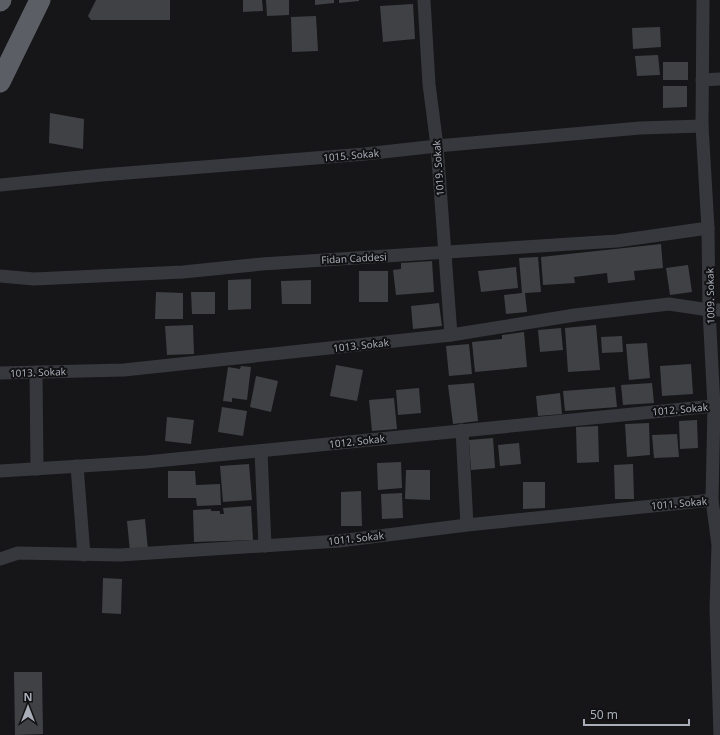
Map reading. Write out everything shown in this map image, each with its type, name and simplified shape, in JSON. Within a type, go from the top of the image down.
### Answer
[{"type":"highway","points":[[0,82],[40,0]]},
{"type":"street","name":"1019. Sokak","points":[[424,0],[429,84],[438,146],[444,253],[451,335]]},
{"type":"street","name":"1009. Sokak","points":[[703,0],[702,126],[708,228],[715,310],[712,500],[719,545],[716,608],[720,735]]},
{"type":"street","points":[[702,80],[720,79]]},
{"type":"street","name":"1015. Sokak","points":[[0,185],[102,175],[365,154],[640,128],[702,126]]},
{"type":"street","name":"Fidan Caddesi","points":[[0,276],[34,279],[175,273],[262,264],[617,241],[708,228]]},
{"type":"street","name":"1013. Sokak","points":[[0,373],[124,370],[451,335],[575,315],[669,304],[715,310]]},
{"type":"street","points":[[36,372],[37,469]]},
{"type":"street","name":"1012. Sokak","points":[[0,471],[261,451],[714,406]]},
{"type":"street","points":[[462,430],[467,525]]},
{"type":"street","points":[[261,451],[265,546]]},
{"type":"street","points":[[77,466],[84,555]]},
{"type":"street","name":"1011. Sokak","points":[[0,559],[18,554],[120,555],[339,541],[467,525],[712,500]]},
{"type":"building","points":[[96,0],[170,0],[170,20],[91,20],[88,16]]},
{"type":"building","points":[[243,0],[262,0],[263,11],[243,12]]},
{"type":"building","points":[[266,0],[289,0],[289,15],[267,16]]},
{"type":"building","points":[[315,0],[334,0],[334,3],[315,5]]},
{"type":"building","points":[[339,0],[359,0],[359,1],[339,3]]},
{"type":"building","points":[[413,4],[415,39],[383,42],[380,6]]},
{"type":"building","points":[[316,16],[318,51],[292,52],[291,17]]},
{"type":"building","points":[[660,27],[661,47],[633,49],[632,28]]},
{"type":"building","points":[[658,55],[660,75],[637,76],[635,56]]},
{"type":"building","points":[[663,62],[688,62],[688,80],[663,80]]},
{"type":"building","points":[[663,86],[687,86],[687,107],[663,108]]},
{"type":"building","points":[[50,113],[84,119],[83,149],[49,143]]},
{"type":"building","points":[[661,244],[663,268],[634,271],[635,280],[608,283],[607,273],[574,277],[575,283],[543,285],[541,257]]},
{"type":"building","points":[[538,257],[541,292],[525,293],[527,312],[506,314],[504,295],[522,293],[519,258]]},
{"type":"building","points":[[432,261],[434,292],[396,295],[393,270],[401,269],[401,263]]},
{"type":"building","points":[[688,265],[692,292],[670,295],[666,268]]},
{"type":"building","points":[[516,267],[518,288],[481,292],[478,271]]},
{"type":"building","points":[[359,271],[388,271],[388,302],[359,302]]},
{"type":"building","points":[[251,279],[251,309],[228,310],[228,280]]},
{"type":"building","points":[[311,280],[311,304],[282,304],[281,281]]},
{"type":"building","points":[[156,292],[183,293],[183,319],[155,319]]},
{"type":"building","points":[[191,292],[215,292],[215,314],[192,314]]},
{"type":"building","points":[[439,303],[442,326],[413,329],[411,306]]},
{"type":"building","points":[[193,325],[194,354],[167,355],[165,326]]},
{"type":"building","points":[[596,325],[600,370],[568,372],[565,328]]},
{"type":"building","points":[[561,328],[563,350],[540,352],[538,330]]},
{"type":"building","points":[[524,332],[527,367],[475,372],[472,342],[502,339],[502,335]]},
{"type":"building","points":[[622,336],[623,352],[602,353],[601,337]]},
{"type":"building","points":[[647,343],[650,378],[629,380],[626,344]]},
{"type":"building","points":[[469,344],[472,374],[449,376],[446,346]]},
{"type":"building","points":[[691,364],[693,394],[662,396],[660,366]]},
{"type":"building","points":[[336,365],[363,370],[357,401],[330,396]]},
{"type":"building","points":[[241,366],[251,367],[247,400],[232,398],[232,402],[223,401],[228,367],[240,369]]},
{"type":"building","points":[[256,376],[278,381],[271,412],[250,407]]},
{"type":"building","points":[[474,383],[478,421],[453,424],[448,385]]},
{"type":"building","points":[[652,383],[654,403],[623,405],[621,385]]},
{"type":"building","points":[[615,387],[617,407],[565,411],[563,391]]},
{"type":"building","points":[[419,388],[421,413],[398,415],[396,390]]},
{"type":"building","points":[[560,393],[562,414],[538,416],[536,396]]},
{"type":"building","points":[[394,398],[397,429],[372,431],[369,400]]},
{"type":"building","points":[[222,407],[247,411],[243,436],[218,432]]},
{"type":"building","points":[[167,417],[194,420],[191,444],[165,441]]},
{"type":"building","points":[[697,420],[698,448],[680,449],[679,421]]},
{"type":"building","points":[[649,423],[650,455],[627,457],[625,424]]},
{"type":"building","points":[[598,426],[599,462],[577,463],[576,427]]},
{"type":"building","points":[[677,434],[679,457],[654,458],[652,435]]},
{"type":"building","points":[[493,438],[495,468],[471,470],[469,440]]},
{"type":"building","points":[[519,443],[521,464],[500,466],[498,445]]},
{"type":"building","points":[[401,462],[402,488],[378,490],[377,463]]},
{"type":"building","points":[[249,464],[252,500],[223,502],[220,466]]},
{"type":"building","points":[[633,464],[634,499],[615,499],[614,465]]},
{"type":"building","points":[[406,470],[430,470],[430,500],[405,499]]},
{"type":"building","points":[[168,471],[195,471],[196,485],[220,484],[221,505],[197,506],[196,498],[168,498]]},
{"type":"building","points":[[523,482],[545,482],[545,508],[523,509]]},
{"type":"building","points":[[361,491],[362,526],[341,526],[341,492]]},
{"type":"building","points":[[402,493],[403,518],[382,519],[381,494]]},
{"type":"building","points":[[251,506],[253,540],[194,542],[193,510],[211,509],[211,511],[220,511],[220,514],[224,514],[223,508]]},
{"type":"building","points":[[145,519],[148,550],[130,552],[127,521]]},
{"type":"building","points":[[103,578],[122,579],[121,614],[102,613]]},
{"type":"building","points":[[14,672],[42,672],[43,734],[15,735]]}]
